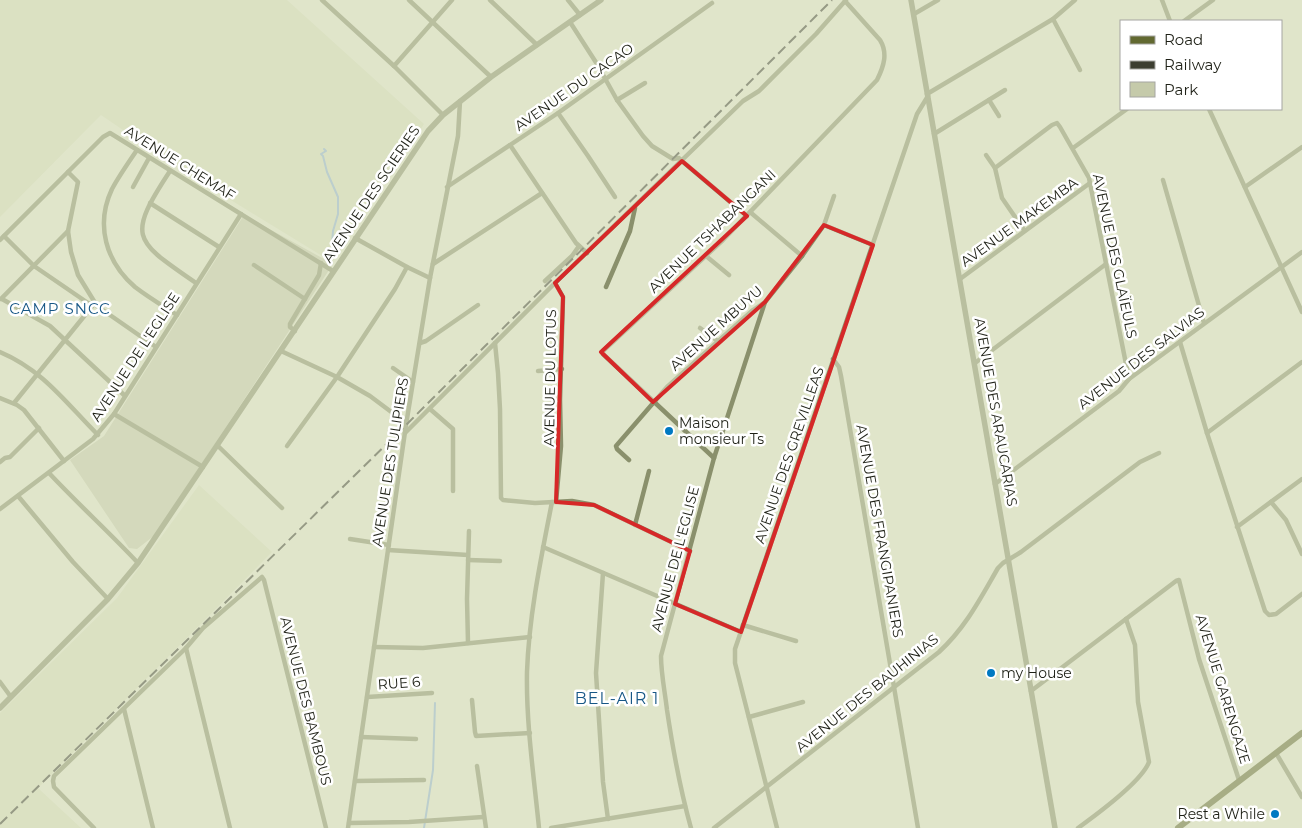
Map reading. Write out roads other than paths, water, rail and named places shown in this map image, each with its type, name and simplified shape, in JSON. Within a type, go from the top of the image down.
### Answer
[{"type":"main road","points":[[1178,828],[1302,733]]},
{"type":"street","points":[[322,0],[394,66],[443,115]]},
{"type":"street","points":[[409,0],[491,77]]},
{"type":"street","points":[[394,66],[452,0]]},
{"type":"street","points":[[490,0],[537,45]]},
{"type":"street","points":[[568,0],[580,15]]},
{"type":"street","name":"AVENUE DES SCIERIES","points":[[0,708],[108,598],[138,563],[218,446],[418,144],[443,115],[460,101],[601,0]]},
{"type":"street","name":"AVENUE DES ARAUCARIAS","points":[[912,0],[1054,828]]},
{"type":"street","points":[[914,14],[938,0]]},
{"type":"street","points":[[1162,0],[1170,20]]},
{"type":"street","points":[[1185,20],[1214,0]]},
{"type":"street","points":[[405,433],[495,342],[743,101],[759,91],[846,1]]},
{"type":"street","name":"AVENUE TSHABANGANI","points":[[714,458],[603,354],[603,351],[749,214],[870,88],[882,69],[884,52],[882,43],[846,1]]},
{"type":"street","points":[[927,95],[1053,19],[1072,1]]},
{"type":"street","name":"AVENUE DU CACAO","points":[[447,187],[558,113],[712,3]]},
{"type":"street","points":[[1053,19],[1080,70]]},
{"type":"street","points":[[570,22],[617,100],[647,141],[673,159],[679,158],[802,256]]},
{"type":"street","points":[[617,100],[645,83]]},
{"type":"street","points":[[934,134],[1005,90]]},
{"type":"street","name":"AVENUE DES GREVILLEAS","points":[[776,828],[734,658],[736,645],[917,114],[927,95]]},
{"type":"street","points":[[989,100],[999,116]]},
{"type":"street","name":"AVENUE DES TULIPIERS","points":[[348,825],[406,423],[430,278],[458,136],[460,101]]},
{"type":"street","points":[[1073,148],[1126,110]]},
{"type":"street","points":[[1209,110],[1302,312]]},
{"type":"street","points":[[558,113],[615,197]]},
{"type":"street","name":"AVENUE DES GLAÏEULS","points":[[995,168],[1054,124],[1059,125],[1087,173],[1090,183],[1129,379]]},
{"type":"street","name":"AVENUE CHEMAF","points":[[2,238],[108,134],[112,134],[333,271]]},
{"type":"street","points":[[510,145],[579,246],[587,253]]},
{"type":"street","points":[[1245,187],[1302,146]]},
{"type":"street","points":[[137,150],[112,188],[104,221],[105,241],[113,261],[129,281],[177,315]]},
{"type":"street","points":[[986,155],[995,168],[1002,198],[1024,230]]},
{"type":"street","points":[[134,187],[149,158]]},
{"type":"street","points":[[170,171],[150,203],[141,225],[142,235],[146,245],[196,283]]},
{"type":"street","points":[[68,172],[76,178],[78,184],[68,231],[71,252],[78,276],[94,304]]},
{"type":"street","points":[[1163,180],[1204,323]]},
{"type":"street","name":"AVENUE MAKEMBA","points":[[960,278],[1090,183]]},
{"type":"street","points":[[433,264],[542,193]]},
{"type":"street","name":"AVENUE MBUYU","points":[[629,460],[616,446],[667,387],[753,310],[765,302],[824,225],[834,196]]},
{"type":"street","points":[[150,203],[219,247]]},
{"type":"street","points":[[606,287],[630,231],[635,206]]},
{"type":"street","name":"AVENUE DE L'EGLISE","points":[[0,509],[98,435],[114,414],[124,395],[241,214]]},
{"type":"street","points":[[824,225],[872,244]]},
{"type":"street","points":[[68,231],[1,300],[50,326],[124,395]]},
{"type":"street","points":[[2,238],[34,266],[88,303],[94,304],[156,347]]},
{"type":"street","points":[[355,238],[430,278]]},
{"type":"street","points":[[545,281],[572,256],[579,246]]},
{"type":"street","name":"AVENUE DES SALVIAS","points":[[995,484],[1119,391],[1129,379],[1302,252]]},
{"type":"street","points":[[706,256],[729,275]]},
{"type":"street","points":[[295,330],[290,327],[290,324],[319,275],[321,263]]},
{"type":"street","points":[[975,363],[1106,264]]},
{"type":"street","points":[[254,265],[304,299]]},
{"type":"street","points":[[287,446],[337,376],[395,289],[407,267]]},
{"type":"street","name":"AVENUE DU LOTUS","points":[[539,828],[527,682],[535,597],[554,502],[561,446],[560,400],[563,297],[555,284]]},
{"type":"street","name":"AVENUE DE L'EGLISE","points":[[691,828],[672,740],[661,661],[662,650],[714,458],[765,302]]},
{"type":"street","points":[[14,403],[94,304]]},
{"type":"street","points":[[420,343],[426,341],[478,305]]},
{"type":"street","points":[[700,328],[719,342]]},
{"type":"street","points":[[495,342],[500,409],[501,498],[503,500],[536,503],[583,502],[594,505],[690,552]]},
{"type":"street","points":[[1180,342],[1207,433],[1265,611],[1269,615],[1276,614],[1302,594]]},
{"type":"street","points":[[281,351],[337,376],[370,396],[406,423]]},
{"type":"street","points":[[0,352],[37,373],[59,393],[98,435]]},
{"type":"street","name":"AVENUE DES FRANGIPANIERS","points":[[834,359],[842,376],[918,828]]},
{"type":"street","points":[[1207,433],[1302,362]]},
{"type":"street","points":[[393,368],[413,382]]},
{"type":"street","points":[[538,371],[562,369]]},
{"type":"street","points":[[0,398],[14,403],[24,410],[64,461]]},
{"type":"street","points":[[430,409],[453,429],[453,491]]},
{"type":"street","points":[[114,414],[203,467]]},
{"type":"street","points":[[0,462],[10,457],[39,428]]},
{"type":"street","points":[[218,446],[282,508]]},
{"type":"street","name":"AVENUE DES BAUHINIAS","points":[[714,828],[929,660],[955,636],[967,621],[998,568],[1140,462],[1159,453]]},
{"type":"street","points":[[635,525],[649,471]]},
{"type":"street","points":[[49,473],[138,563]]},
{"type":"street","points":[[1237,527],[1302,479]]},
{"type":"street","points":[[18,496],[72,562],[108,598]]},
{"type":"street","points":[[1271,502],[1286,520],[1302,554]]},
{"type":"street","points":[[468,643],[469,531]]},
{"type":"street","points":[[350,539],[388,547],[500,561]]},
{"type":"street","points":[[544,548],[741,632]]},
{"type":"street","points":[[603,573],[596,673],[603,782],[608,819]]},
{"type":"street","name":"AVENUE DES BAMBOUS","points":[[186,648],[203,628],[262,577],[326,828]]},
{"type":"street","name":"AVENUE GARENGAZE","points":[[1031,691],[1176,581],[1180,581],[1199,659],[1239,780]]},
{"type":"street","points":[[1078,828],[1136,780],[1147,768],[1149,762],[1138,702],[1136,645],[1126,620]]},
{"type":"street","points":[[743,625],[796,641]]},
{"type":"street","points":[[374,647],[423,648],[530,637]]},
{"type":"street","points":[[94,828],[54,787],[54,776],[186,648]]},
{"type":"street","points":[[186,648],[230,828]]},
{"type":"street","points":[[0,682],[11,697]]},
{"type":"street","name":"RUE 6","points":[[367,697],[432,693]]},
{"type":"street","points":[[472,700],[476,736],[530,733]]},
{"type":"street","points":[[748,717],[804,702]]},
{"type":"street","points":[[124,709],[153,828]]},
{"type":"street","points":[[361,737],[416,738]]},
{"type":"street","points":[[1276,753],[1302,797]]},
{"type":"street","points":[[477,766],[486,828]]},
{"type":"street","points":[[355,782],[424,780]]},
{"type":"street","points":[[551,828],[685,806]]},
{"type":"street","points":[[348,825],[484,816]]},
{"type":"street","points":[[591,822],[592,828]]},
{"type":"waterway","points":[[324,149],[326,151],[321,154],[338,197],[338,214],[333,231],[332,244]]},
{"type":"waterway","points":[[424,828],[433,770],[435,703]]},
{"type":"railway","points":[[0,824],[406,425],[832,0]]},
{"type":"place","name":"Maison monsieur Ts","points":[[669,431]]},
{"type":"place","name":"my House","points":[[991,673]]},
{"type":"place","name":"Rest a While","points":[[1275,814]]},
{"type":"district","name":"CAMP SNCC","points":[[60,309]]},
{"type":"district","name":"BEL-AIR 1","points":[[617,698]]}]
